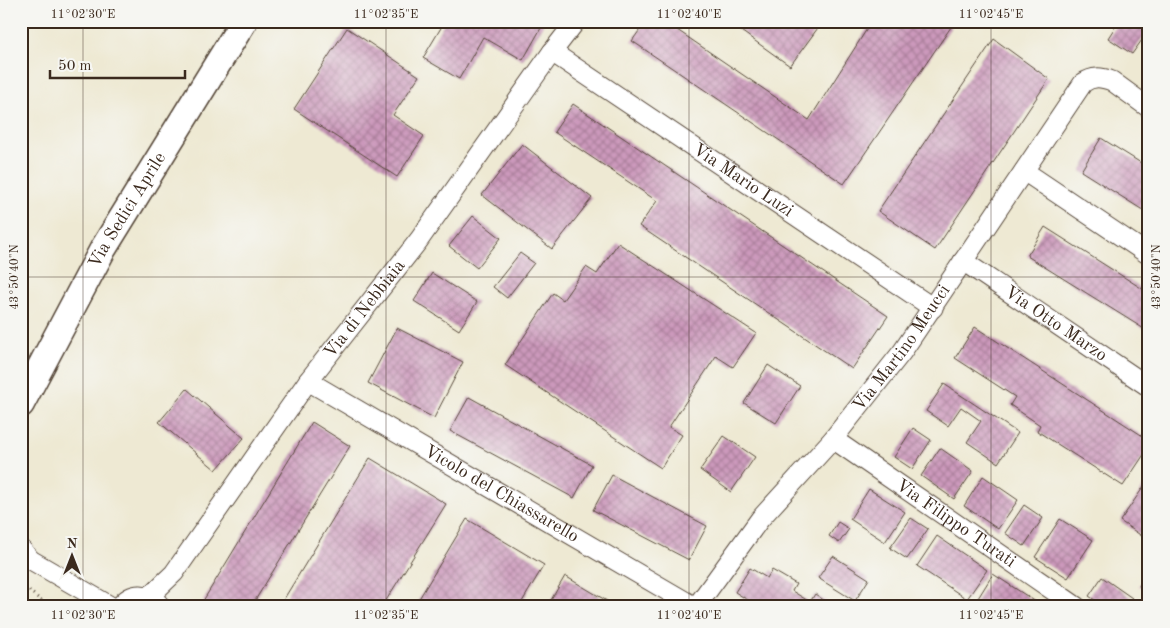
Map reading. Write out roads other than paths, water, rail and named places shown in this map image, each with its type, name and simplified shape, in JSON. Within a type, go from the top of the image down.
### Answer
[{"type":"main road","name":"Via Sedici Aprile","points":[[21,404],[103,249],[244,21]]},
{"type":"street","name":"Via di Nebbiaia","points":[[120,607],[127,598],[134,595],[156,601],[308,381],[418,240],[576,21]]},
{"type":"street","name":"Via Mario Luzi","points":[[552,52],[933,308]]},
{"type":"street","name":"Via Martino Meucci","points":[[695,607],[760,519],[833,439],[902,352],[1083,83],[1091,78],[1100,77],[1112,82],[1149,108]]},
{"type":"street","points":[[1024,172],[1149,255]]},
{"type":"street","name":"Via Otto Marzo","points":[[963,261],[1149,387]]},
{"type":"street","name":"Vicolo del Chiassarello","points":[[308,381],[695,607]]},
{"type":"street","name":"Via Filippo Turati","points":[[833,439],[1077,607]]},
{"type":"street","points":[[24,556],[112,607]]}]
